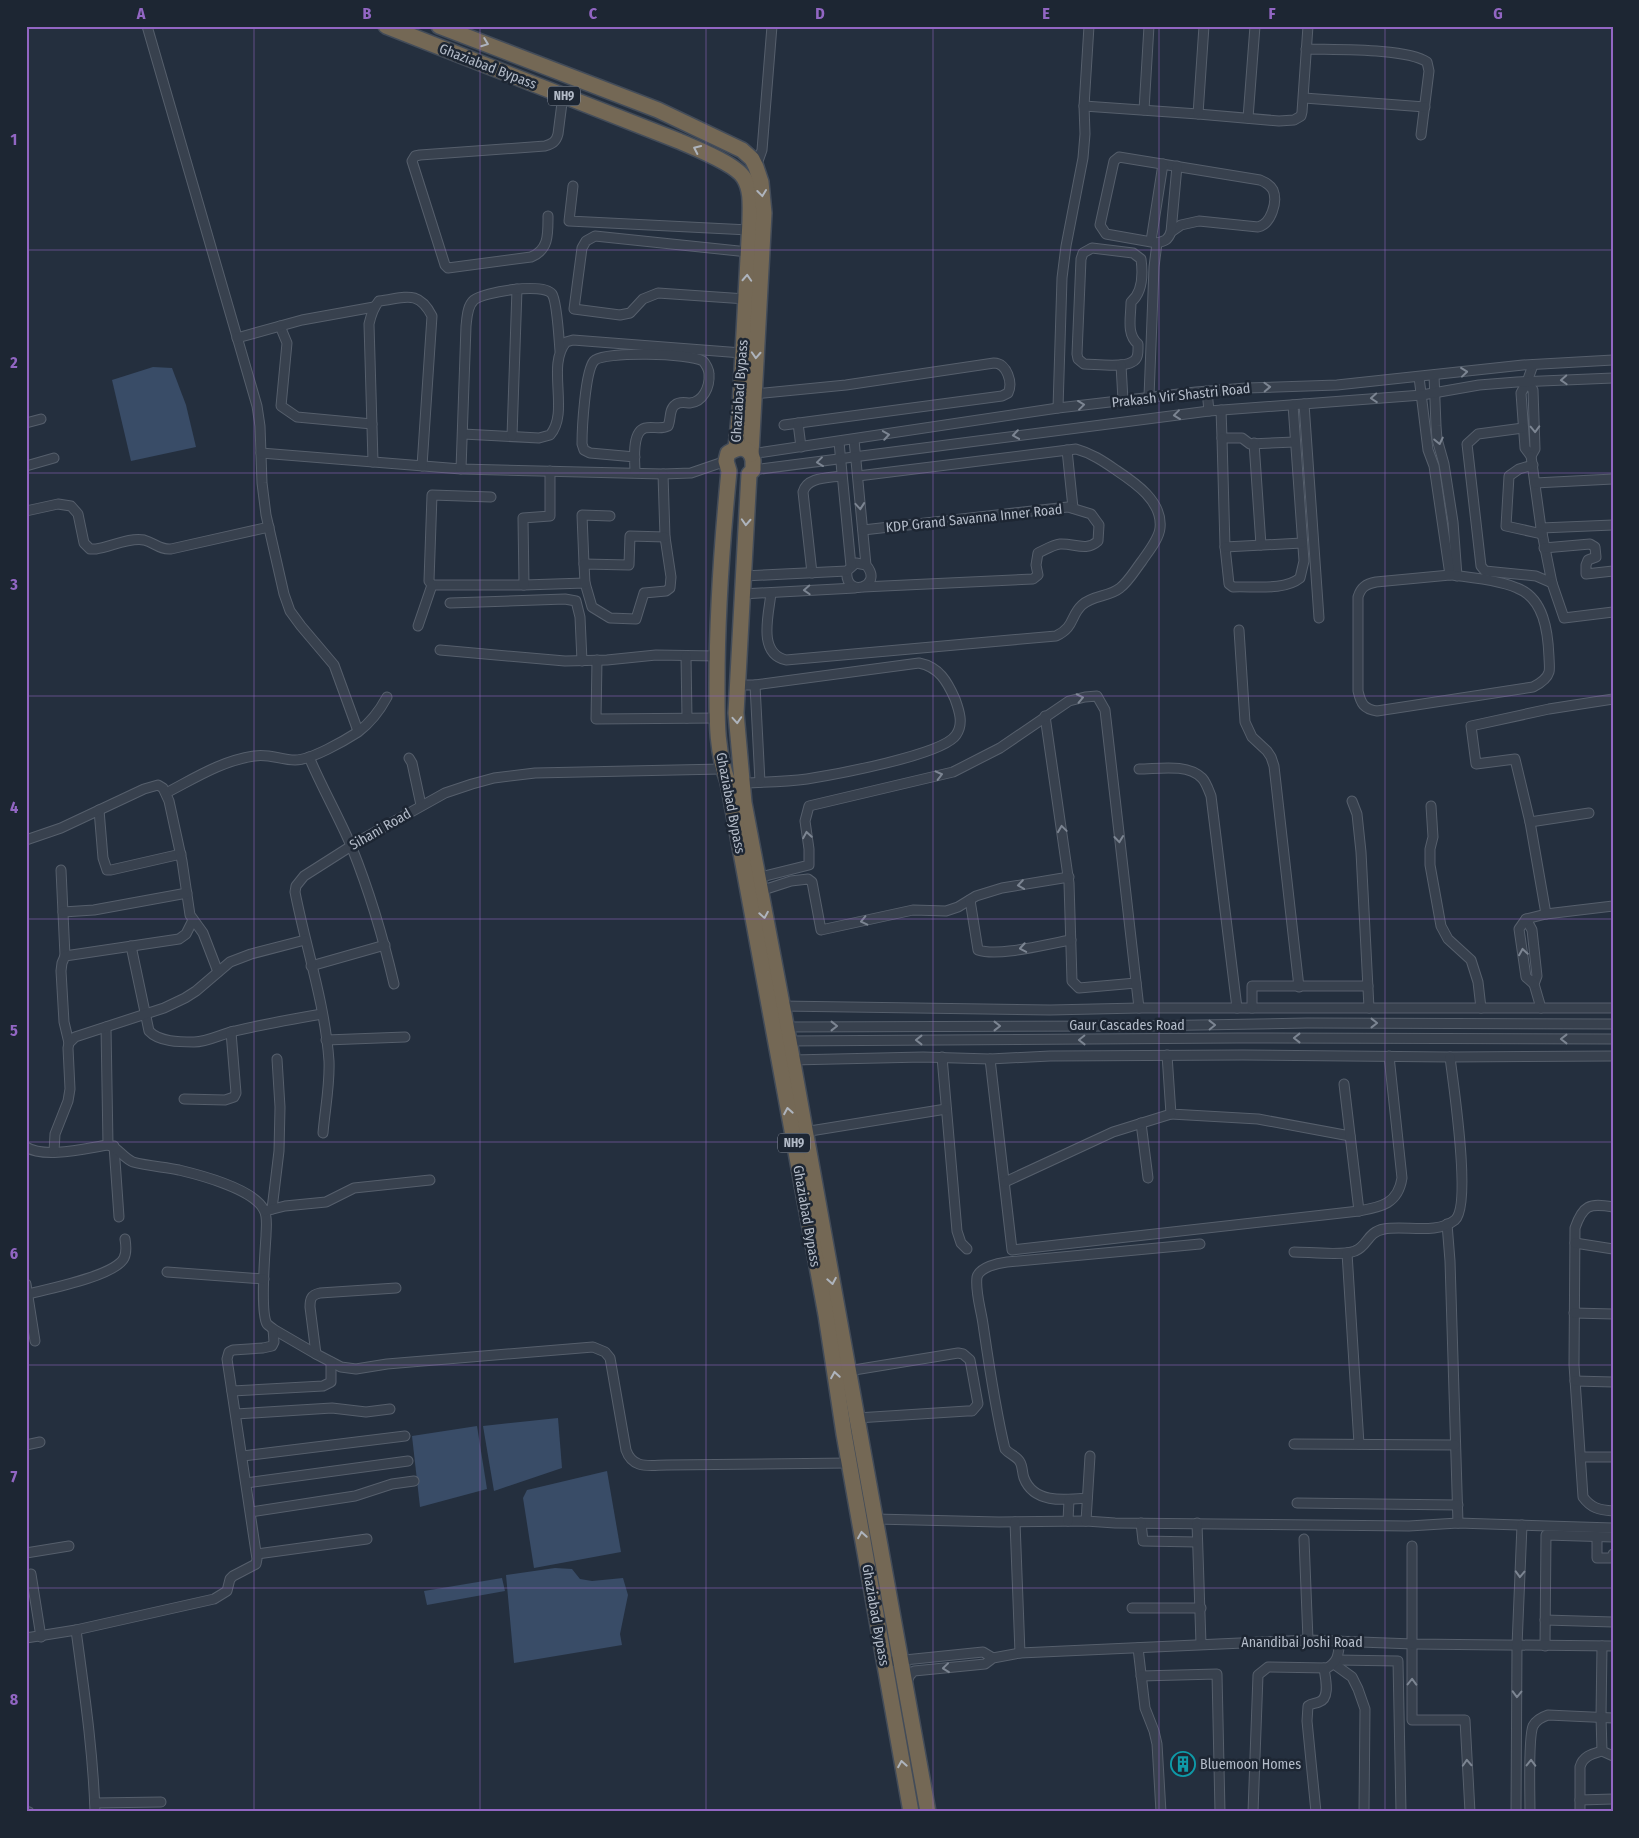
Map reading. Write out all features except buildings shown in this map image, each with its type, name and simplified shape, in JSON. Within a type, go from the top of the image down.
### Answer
[{"type":"highway","name":"Ghaziabad Bypass","points":[[386,26],[627,120],[717,158],[740,172],[744,177],[750,194],[740,408],[736,448],[728,453],[722,544],[717,656],[717,718],[722,769],[728,782],[781,1034],[849,1463],[911,1812]]},
{"type":"highway","name":"Ghaziabad Bypass","points":[[439,26],[635,101],[697,127],[742,150],[752,159],[761,182],[764,213],[751,454],[753,460],[742,594],[736,713],[744,803],[782,1006],[781,1034],[792,1060],[928,1812]]},
{"type":"highway","points":[[604,111],[611,92]]},
{"type":"highway","points":[[627,120],[635,101]]},
{"type":"highway","points":[[736,448],[742,448],[751,454]]},
{"type":"highway","points":[[727,466],[735,476],[744,477],[751,472]]},
{"type":"street","points":[[147,26],[257,406],[260,426],[262,483],[269,527],[284,594],[290,611],[334,665],[358,731]]},
{"type":"street","points":[[756,167],[762,150],[772,26]]},
{"type":"street","points":[[1058,408],[1062,278],[1066,246],[1083,158],[1089,26]]},
{"type":"street","points":[[1144,110],[1149,26]]},
{"type":"street","points":[[1198,114],[1204,26]]},
{"type":"street","points":[[1248,118],[1255,26]]},
{"type":"street","points":[[1084,106],[1279,121],[1294,120],[1301,116],[1304,98],[1308,26]]},
{"type":"street","points":[[1306,49],[1396,53],[1420,57],[1429,65],[1421,135]]},
{"type":"street","points":[[548,216],[548,236],[544,250],[538,254],[531,257],[448,268],[445,265],[412,161],[415,156],[420,155],[491,151],[552,144],[558,134],[563,95]]},
{"type":"street","points":[[1304,98],[1425,107]]},
{"type":"street","points":[[1171,232],[1181,225],[1199,221],[1263,226],[1270,218],[1274,192],[1271,187],[1260,180],[1177,166],[1119,157],[1114,161],[1100,224],[1106,234],[1165,242],[1171,232],[1177,166]]},
{"type":"street","points":[[1149,398],[1154,242],[1163,164]]},
{"type":"street","points":[[573,186],[569,221],[749,230]]},
{"type":"street","points":[[746,299],[658,293],[642,299],[630,313],[620,315],[574,309],[582,248],[586,241],[595,236],[748,252]]},
{"type":"street","points":[[1092,248],[1133,253],[1141,260],[1141,287],[1136,298],[1131,302],[1130,333],[1133,340],[1138,344],[1137,358],[1132,362],[1121,365],[1084,364],[1078,359],[1081,259],[1083,253],[1092,248]]},
{"type":"street","points":[[461,469],[468,312],[474,300],[480,297],[516,289],[542,288],[552,294],[560,351],[557,423],[554,430],[545,437],[463,434]]},
{"type":"street","points":[[512,436],[516,289]]},
{"type":"street","points":[[373,462],[369,324],[374,307],[379,301],[413,297],[420,300],[427,307],[432,316],[422,466]]},
{"type":"street","points":[[237,338],[330,314],[374,307]]},
{"type":"street","points":[[280,326],[287,343],[281,406],[297,417],[372,424]]},
{"type":"street","points":[[560,351],[566,342],[573,340],[742,353]]},
{"type":"street","points":[[635,456],[590,453],[584,450],[582,444],[588,373],[594,361],[600,357],[620,355],[668,355],[692,357],[703,361],[708,367],[710,375],[707,390],[698,401],[676,404],[672,408],[668,426],[641,430],[635,442],[635,456],[635,472]]},
{"type":"street","name":"Prakash Vir Shastri Road","points":[[751,454],[1123,400],[1246,388],[1337,385],[1533,365],[1613,360]]},
{"type":"street","points":[[754,394],[846,385],[994,363],[1003,366],[1007,372],[1010,391],[1002,396],[784,425]]},
{"type":"street","points":[[1121,365],[1123,400]]},
{"type":"street","points":[[1532,460],[1525,448],[1521,393],[1533,365]]},
{"type":"street","points":[[1434,375],[1436,426],[1453,522],[1453,575]]},
{"type":"street","points":[[1419,376],[1428,450],[1434,466],[1453,575]]},
{"type":"street","name":"Prakash Vir Shastri Road","points":[[751,472],[1209,411],[1422,395],[1479,385],[1613,378]]},
{"type":"street","points":[[1527,382],[1533,390],[1535,449],[1532,460],[1541,531],[1552,583],[1564,618],[1613,612]]},
{"type":"street","points":[[1207,391],[1209,411]]},
{"type":"street","points":[[1221,410],[1225,547],[1228,580],[1231,586],[1280,586],[1295,582],[1300,578],[1304,561],[1293,404]]},
{"type":"street","points":[[1304,404],[1319,618]]},
{"type":"street","points":[[26,423],[41,418]]},
{"type":"street","points":[[798,423],[801,447]]},
{"type":"street","points":[[1523,428],[1478,434],[1467,444],[1482,566],[1485,571],[1536,576],[1552,583]]},
{"type":"street","points":[[1222,438],[1242,438],[1250,444],[1295,442]]},
{"type":"street","points":[[742,594],[859,588],[869,583],[872,577],[866,565],[854,440]]},
{"type":"street","points":[[839,442],[849,568],[846,578],[850,584],[859,588]]},
{"type":"street","points":[[1254,444],[1261,545]]},
{"type":"street","points":[[771,592],[767,641],[770,650],[778,658],[786,660],[1056,636],[1064,632],[1072,624],[1082,606],[1098,596],[1120,589],[1146,554],[1160,528],[1154,503],[1137,483],[1088,452],[1076,449],[858,476]]},
{"type":"street","points":[[1067,450],[1073,508]]},
{"type":"street","points":[[261,453],[461,469],[663,474],[691,473],[727,466]]},
{"type":"street","points":[[26,466],[54,458]]},
{"type":"street","points":[[1532,460],[1509,476],[1506,526],[1541,531],[1613,525]]},
{"type":"street","points":[[524,585],[523,518],[550,516],[550,471]]},
{"type":"street","points":[[610,516],[582,515],[585,584],[592,607],[610,618],[636,619],[644,593],[666,591],[670,588],[671,577],[665,537],[663,474]]},
{"type":"street","points":[[812,572],[803,492],[805,485],[809,481],[841,476]]},
{"type":"street","points":[[1436,479],[1446,478]]},
{"type":"street","points":[[1535,483],[1613,479]]},
{"type":"street","points":[[418,626],[432,585],[429,581],[432,495],[492,497]]},
{"type":"street","points":[[26,510],[58,504],[71,506],[78,514],[84,543],[90,549],[106,548],[144,540],[164,549],[171,549],[269,527]]},
{"type":"street","name":"KDP Grand Savanna Inner Road","points":[[859,588],[1033,579],[1038,575],[1036,565],[1038,554],[1046,548],[1058,544],[1087,547],[1094,545],[1098,541],[1099,525],[1090,514],[1068,507],[863,530]]},
{"type":"street","points":[[1443,523],[1453,522]]},
{"type":"street","points":[[584,564],[629,564],[630,536],[665,537]]},
{"type":"street","points":[[1225,547],[1302,543]]},
{"type":"street","points":[[1544,548],[1590,544],[1595,547],[1596,556],[1588,560],[1586,574],[1613,571]]},
{"type":"street","points":[[744,576],[849,568],[856,563],[866,565]]},
{"type":"street","points":[[1453,575],[1518,588],[1534,599],[1543,618],[1548,635],[1549,672],[1542,682],[1533,687],[1377,711],[1368,710],[1362,705],[1357,682],[1358,597],[1361,590],[1367,584],[1376,582],[1453,575]]},
{"type":"street","points":[[432,585],[585,584]]},
{"type":"street","points":[[450,603],[565,599],[576,602],[580,617],[582,661]]},
{"type":"street","points":[[1239,630],[1245,722],[1252,737],[1271,757],[1274,766],[1298,987]]},
{"type":"street","points":[[440,650],[565,661],[656,655],[717,656]]},
{"type":"street","points":[[686,656],[687,718]]},
{"type":"street","points":[[597,660],[596,719],[717,718]]},
{"type":"street","points":[[738,685],[754,685],[919,663],[927,665],[942,675],[949,685],[960,718],[957,735],[950,742],[936,749],[834,774],[794,780],[742,783]]},
{"type":"street","points":[[754,685],[760,782]]},
{"type":"street","points":[[1069,877],[1002,888],[970,900],[958,907],[946,910],[913,910],[821,930],[811,881],[805,821],[809,806],[953,772],[1000,748],[1069,701],[1097,696],[1104,710],[1139,1008]]},
{"type":"street","points":[[166,793],[215,767],[246,758],[263,755],[296,760],[309,757],[358,731],[381,708],[387,697]]},
{"type":"street","points":[[1546,914],[1530,822],[1515,759],[1476,764],[1471,726],[1613,698]]},
{"type":"street","points":[[1045,716],[1069,877],[1072,981],[1079,988],[1136,983]]},
{"type":"street","points":[[309,757],[351,846],[379,922],[394,984]]},
{"type":"street","points":[[409,758],[412,763],[421,805]]},
{"type":"street","points":[[1139,769],[1180,768],[1194,773],[1203,779],[1211,796],[1237,1008]]},
{"type":"street","name":"Sihani Road","points":[[323,1133],[329,1075],[322,1014],[295,892],[296,886],[304,876],[421,805],[445,793],[502,776],[536,773],[722,769]]},
{"type":"street","points":[[26,840],[61,828],[153,786],[158,785],[163,788],[166,793],[181,854],[190,915],[203,933],[218,972]]},
{"type":"street","points":[[1352,801],[1357,814],[1361,852],[1369,1008]]},
{"type":"street","points":[[1431,806],[1433,836],[1430,849],[1430,865],[1440,926],[1448,939],[1471,960],[1478,982],[1481,1008]]},
{"type":"street","points":[[99,810],[103,858],[107,870],[181,854]]},
{"type":"street","points":[[1530,822],[1589,813]]},
{"type":"street","points":[[759,884],[809,865]]},
{"type":"street","points":[[54,1152],[56,1134],[68,1101],[70,1089],[69,1043],[64,1022],[61,971],[65,956],[61,870]]},
{"type":"street","points":[[759,884],[808,879],[811,881]]},
{"type":"street","points":[[63,912],[94,910],[187,893]]},
{"type":"street","points":[[970,900],[975,942],[978,950],[985,952],[1005,951],[1071,940]]},
{"type":"street","points":[[1541,1008],[1534,984],[1537,976],[1532,930],[1526,919],[1546,914],[1613,906]]},
{"type":"street","points":[[65,956],[179,939],[186,934],[193,920]]},
{"type":"street","points":[[69,1043],[78,1035],[144,1014],[185,998],[230,962],[251,954],[305,940]]},
{"type":"street","points":[[130,946],[144,1014],[150,1032],[159,1038],[208,1040],[231,1032],[322,1014]]},
{"type":"street","points":[[311,966],[385,946]]},
{"type":"street","points":[[1252,1008],[1252,986],[1368,986]]},
{"type":"street","points":[[782,1006],[1050,1010],[1306,1007],[1613,1008]]},
{"type":"street","points":[[1306,1007],[1306,1023]]},
{"type":"street","points":[[1050,1010],[1051,1026]]},
{"type":"street","name":"Gaur Cascades Road","points":[[781,1034],[1051,1026],[1306,1023],[1613,1024]]},
{"type":"street","points":[[1482,1023],[1482,1038]]},
{"type":"street","points":[[106,1027],[111,1146],[119,1217]]},
{"type":"street","points":[[184,1099],[225,1100],[234,1097],[236,1093],[231,1032]]},
{"type":"street","name":"Gaur Cascades Road","points":[[781,1034],[1050,1040],[1322,1038],[1613,1039]]},
{"type":"street","points":[[326,1040],[405,1037]]},
{"type":"street","points":[[1321,1054],[1322,1038]]},
{"type":"street","points":[[1602,1039],[1602,1056]]},
{"type":"street","points":[[1050,1040],[1050,1056]]},
{"type":"street","points":[[792,1060],[1321,1054],[1450,1057],[1613,1056]]},
{"type":"street","points":[[1167,1055],[1171,1114]]},
{"type":"street","points":[[990,1059],[1012,1250],[1358,1211],[1377,1208],[1388,1203],[1400,1189],[1402,1178],[1389,1056]]},
{"type":"street","points":[[942,1057],[957,1231],[961,1243],[966,1249]]},
{"type":"street","points":[[1294,1252],[1347,1253],[1361,1248],[1370,1235],[1377,1230],[1391,1228],[1435,1228],[1456,1219],[1460,1212],[1462,1199],[1460,1145],[1450,1057]]},
{"type":"street","points":[[277,1059],[280,1107],[279,1151],[266,1223],[264,1279],[265,1318],[267,1324],[273,1329],[341,1367],[356,1369],[387,1364],[593,1347],[605,1352],[610,1358],[626,1450],[632,1462],[637,1464],[668,1465],[849,1463]]},
{"type":"street","points":[[1344,1084],[1358,1211]]},
{"type":"street","points":[[804,1132],[946,1108]]},
{"type":"street","points":[[1005,1182],[1113,1132],[1171,1114],[1258,1119],[1350,1136]]},
{"type":"street","points":[[1141,1123],[1148,1178]]},
{"type":"street","points":[[28,1149],[38,1152],[66,1152],[111,1146],[134,1162],[180,1170],[239,1190],[252,1197],[268,1210],[326,1202],[354,1188],[430,1180]]},
{"type":"street","points":[[1613,1207],[1599,1204],[1588,1206],[1580,1213],[1575,1243],[1574,1313],[1575,1381],[1583,1497],[1589,1505],[1598,1510],[1613,1511]]},
{"type":"street","points":[[1447,1224],[1458,1523]]},
{"type":"street","points":[[28,1294],[76,1281],[115,1267],[124,1259],[126,1253],[125,1239]]},
{"type":"street","points":[[1575,1243],[1613,1249]]},
{"type":"street","points":[[1088,1498],[1056,1500],[1037,1493],[1029,1487],[1024,1478],[1020,1461],[1005,1450],[978,1294],[978,1276],[980,1272],[994,1264],[1007,1262],[1200,1244]]},
{"type":"street","points":[[1347,1253],[1360,1444]]},
{"type":"street","points":[[167,1272],[264,1279]]},
{"type":"street","points":[[26,1284],[35,1341]]},
{"type":"street","points":[[316,1354],[310,1307],[312,1296],[320,1292],[396,1288]]},
{"type":"street","points":[[1574,1313],[1613,1314]]},
{"type":"street","points":[[26,1638],[76,1630],[220,1597],[227,1591],[230,1579],[233,1576],[256,1564],[257,1554],[227,1359],[229,1352],[239,1349],[269,1347],[274,1342],[273,1329]]},
{"type":"street","points":[[848,1370],[958,1353],[963,1354],[970,1360],[978,1404],[972,1410],[967,1411],[856,1418]]},
{"type":"street","points":[[232,1391],[323,1386],[330,1382],[331,1362]]},
{"type":"street","points":[[1575,1381],[1613,1382]]},
{"type":"street","points":[[236,1414],[332,1408],[366,1412],[390,1409]]},
{"type":"street","points":[[243,1456],[405,1436]]},
{"type":"street","points":[[26,1445],[40,1442]]},
{"type":"street","points":[[1294,1444],[1455,1445]]},
{"type":"street","points":[[1086,1521],[1090,1456]]},
{"type":"street","points":[[1581,1457],[1613,1457]]},
{"type":"street","points":[[246,1483],[408,1461]]},
{"type":"street","points":[[251,1512],[355,1496],[392,1484],[414,1481]]},
{"type":"street","points":[[1068,1521],[1069,1500]]},
{"type":"street","points":[[1297,1503],[1458,1505]]},
{"type":"street","points":[[875,1519],[1409,1526],[1458,1523],[1613,1528]]},
{"type":"street","points":[[1015,1522],[1020,1653]]},
{"type":"street","points":[[1141,1522],[1143,1541],[1197,1542]]},
{"type":"street","points":[[1197,1523],[1201,1644]]},
{"type":"street","points":[[1516,1812],[1522,1525]]},
{"type":"street","points":[[1545,1646],[1546,1535],[1613,1538]]},
{"type":"street","points":[[1597,1537],[1597,1558],[1612,1558],[1613,1554]]},
{"type":"street","points":[[257,1554],[367,1539]]},
{"type":"street","points":[[1304,1540],[1308,1640]]},
{"type":"street","points":[[26,1553],[69,1546]]},
{"type":"street","points":[[1412,1546],[1412,1720],[1465,1720],[1470,1812]]},
{"type":"street","points":[[31,1574],[41,1636]]},
{"type":"street","points":[[1132,1608],[1201,1608]]},
{"type":"street","points":[[1545,1620],[1613,1622]]},
{"type":"street","points":[[76,1630],[90,1733],[95,1807],[161,1802]]},
{"type":"street","name":"Anandibai Joshi Road","points":[[905,1686],[914,1671],[985,1664],[992,1658],[1020,1653],[1308,1640],[1413,1644],[1613,1646]]},
{"type":"street","points":[[1336,1662],[1340,1641]]},
{"type":"street","points":[[1602,1646],[1602,1751]]},
{"type":"street","points":[[1138,1648],[1145,1708],[1157,1744],[1161,1812]]},
{"type":"street","name":"Anandibai Joshi Road","points":[[885,1662],[984,1652],[992,1658]]},
{"type":"street","points":[[1253,1812],[1258,1675],[1268,1667],[1327,1668],[1336,1662],[1398,1661],[1401,1812]]},
{"type":"street","points":[[1336,1662],[1352,1677],[1365,1709],[1364,1812]]},
{"type":"street","points":[[1316,1812],[1307,1721],[1308,1706],[1312,1702],[1319,1702],[1325,1698],[1324,1668]]},
{"type":"street","points":[[1141,1676],[1218,1674],[1220,1812]]},
{"type":"street","points":[[1530,1812],[1531,1733],[1537,1721],[1542,1717],[1548,1716],[1613,1718]]},
{"type":"street","points":[[1580,1812],[1580,1767],[1582,1760],[1602,1751],[1613,1756]]},
{"type":"street","points":[[1580,1800],[1613,1800]]},
{"type":"water","points":[[153,367],[172,368],[186,405],[196,447],[131,461],[112,380]]},
{"type":"water","points":[[558,1418],[562,1468],[494,1491],[483,1426]]},
{"type":"water","points":[[477,1426],[487,1489],[420,1507],[412,1436]]},
{"type":"water","points":[[607,1471],[621,1552],[534,1568],[523,1498],[527,1490]]},
{"type":"water","points":[[555,1568],[572,1569],[580,1579],[592,1581],[623,1578],[628,1595],[620,1634],[622,1645],[514,1663],[506,1575]]},
{"type":"water","points":[[502,1578],[505,1591],[427,1605],[424,1591]]},
{"type":"place","name":"Bluemoon Homes","points":[[1183,1764]]}]
